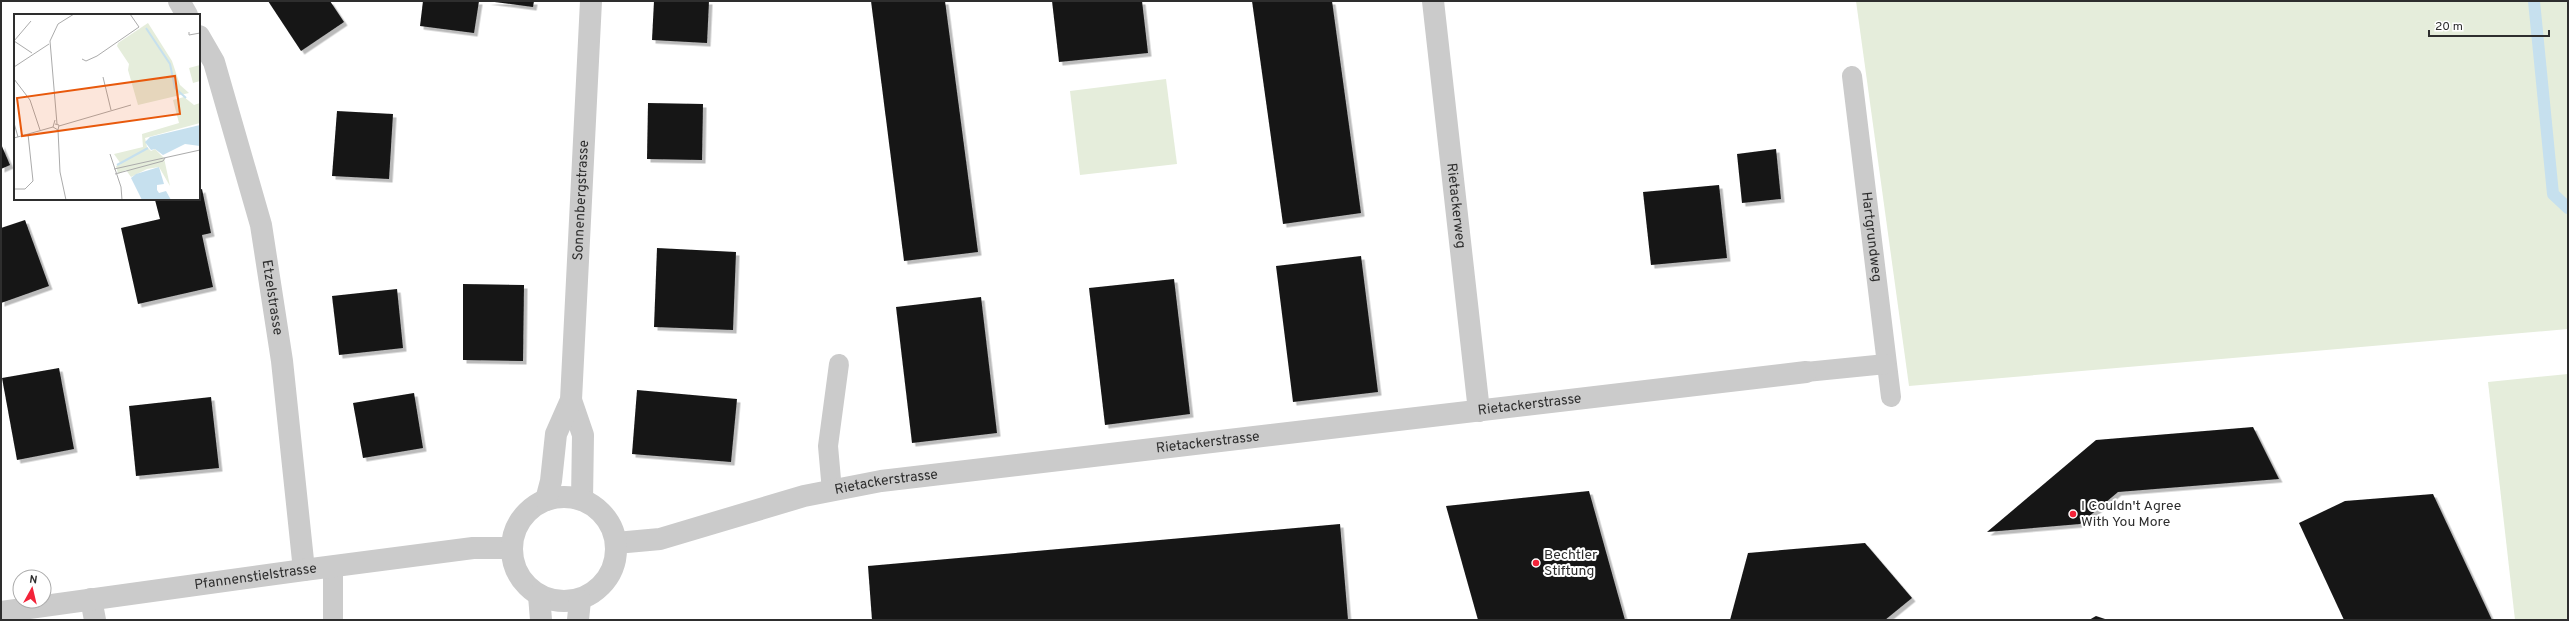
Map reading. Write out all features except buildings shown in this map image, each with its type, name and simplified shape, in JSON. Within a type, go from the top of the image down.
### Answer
[{"type":"street","points":[[179,1],[186,14]]},
{"type":"street","name":"Sonnenbergstrasse","points":[[546,500],[552,481],[556,434],[571,400],[591,1]]},
{"type":"street","name":"Rietackerweg","points":[[1433,1],[1479,411]]},
{"type":"street","name":"Etzelstrasse","points":[[200,38],[214,62],[261,225],[282,361],[304,570]]},
{"type":"street","name":"Rietackerstrasse","points":[[616,543],[660,539],[804,496],[881,481],[1806,372]]},
{"type":"street","name":"Sonnenbergstrasse","points":[[571,400],[583,435],[582,500]]},
{"type":"street","points":[[564,497],[582,500],[598,510],[610,525],[616,543],[614,564],[604,584],[592,593],[579,610],[559,601],[539,595],[524,583],[514,567],[511,548],[516,528],[528,511],[546,500],[564,497]]},
{"type":"street","name":"Pfannenstielstrasse","points":[[1,612],[473,548],[511,548]]},
{"type":"street","points":[[539,595],[541,620]]},
{"type":"street","points":[[91,599],[95,620]]},
{"type":"lane","name":"Hartgrundweg","points":[[1852,76],[1890,397]]},
{"type":"lane","points":[[832,490],[828,446],[839,364]]},
{"type":"lane","points":[[1806,372],[1886,364]]},
{"type":"lane","points":[[333,567],[333,620]]},
{"type":"green space","points":[[1856,1],[2568,1],[2568,329],[1909,386]]},
{"type":"green space","points":[[1166,79],[1177,164],[1080,175],[1070,91]]},
{"type":"green space","points":[[2568,374],[2568,620],[2515,620],[2488,382]]},
{"type":"waterway","points":[[2534,1],[2553,194],[2568,208]]},
{"type":"place","name":"I Couldn't Agree With You More","points":[[2073,514]]},
{"type":"place","name":"Bechtler Stiftung","points":[[1536,563]]}]
